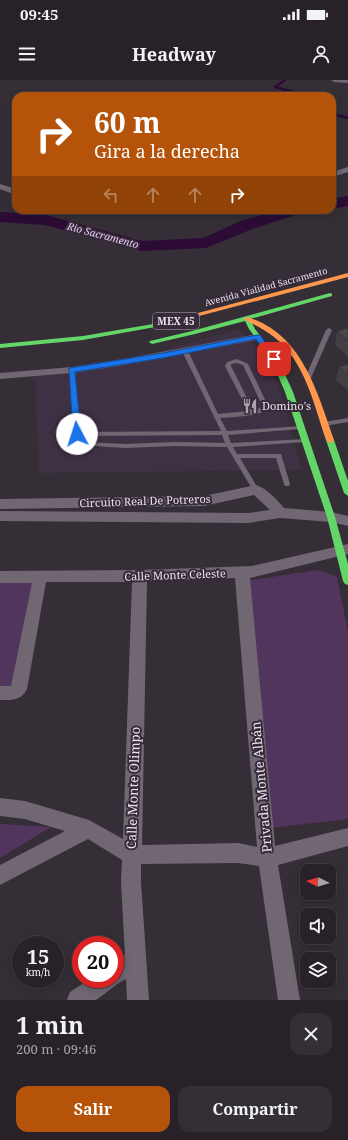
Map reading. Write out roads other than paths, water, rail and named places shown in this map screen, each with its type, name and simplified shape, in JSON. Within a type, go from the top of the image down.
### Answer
[{"type":"main road","name":"Avenida Vialidad Sacramento","points":[[0,346],[107,335],[174,322],[348,275]]},
{"type":"main road","name":"MEX 45","points":[[140,344],[247,319],[340,292]]},
{"type":"main road","points":[[247,319],[253,307],[264,297]]},
{"type":"main road","points":[[269,328],[269,320],[272,312]]},
{"type":"main road","points":[[174,322],[224,317],[247,319],[269,328],[290,347],[308,378],[348,493]]},
{"type":"main road","points":[[247,319],[255,333],[270,352],[279,368],[289,392],[330,517],[344,550],[348,581]]},
{"type":"main road","points":[[211,328],[255,333]]},
{"type":"street","points":[[334,80],[348,81]]},
{"type":"street","points":[[336,174],[348,169]]},
{"type":"street","points":[[0,186],[12,190]]},
{"type":"street","points":[[0,376],[72,370],[185,351],[255,333]]},
{"type":"street","points":[[256,490],[270,501],[280,513]]},
{"type":"street","name":"Circuito Real De Potreros","points":[[0,504],[204,501],[256,490]]},
{"type":"street","name":"Circuito Real De Potreros","points":[[0,516],[248,518],[280,513],[330,517],[348,521]]},
{"type":"street","name":"Calle Monte Celeste","points":[[0,578],[140,576],[242,572],[262,570],[344,550]]},
{"type":"street","name":"Privada Monte Albán","points":[[242,572],[267,858],[289,1000]]},
{"type":"street","name":"Calle Monte Olimpo","points":[[138,1000],[131,882],[131,855],[140,576]]},
{"type":"street","points":[[8,693],[19,689],[40,577]]},
{"type":"street","points":[[0,807],[25,810],[89,829],[131,855],[161,853],[238,853],[267,858],[348,837]]},
{"type":"street","points":[[0,875],[89,829]]},
{"type":"street","points":[[124,968],[135,960]]},
{"type":"street","points":[[78,1000],[95,988]]},
{"type":"lane","points":[[308,378],[329,330]]},
{"type":"lane","points":[[185,351],[217,416],[229,445],[256,490]]},
{"type":"lane","points":[[217,416],[251,412],[265,409],[265,406],[245,364],[237,361],[229,363],[228,366],[251,412]]},
{"type":"lane","points":[[72,370],[77,434],[80,442],[86,445],[229,445],[305,440]]},
{"type":"lane","points":[[324,424],[348,420]]},
{"type":"lane","points":[[77,434],[224,433],[301,427]]},
{"type":"lane","points":[[173,433],[175,444]]},
{"type":"lane","points":[[236,456],[278,456],[287,484]]},
{"type":"waterway","points":[[285,80],[275,87],[294,92]]},
{"type":"waterway","points":[[336,115],[348,118]]},
{"type":"waterway","name":"Rio Sacramento","points":[[336,203],[348,201]]},
{"type":"waterway","name":"Rio Sacramento","points":[[0,217],[46,220],[142,246],[206,243],[249,224],[283,214]]},
{"type":"place","name":"Domino's","points":[[250,406]]}]
